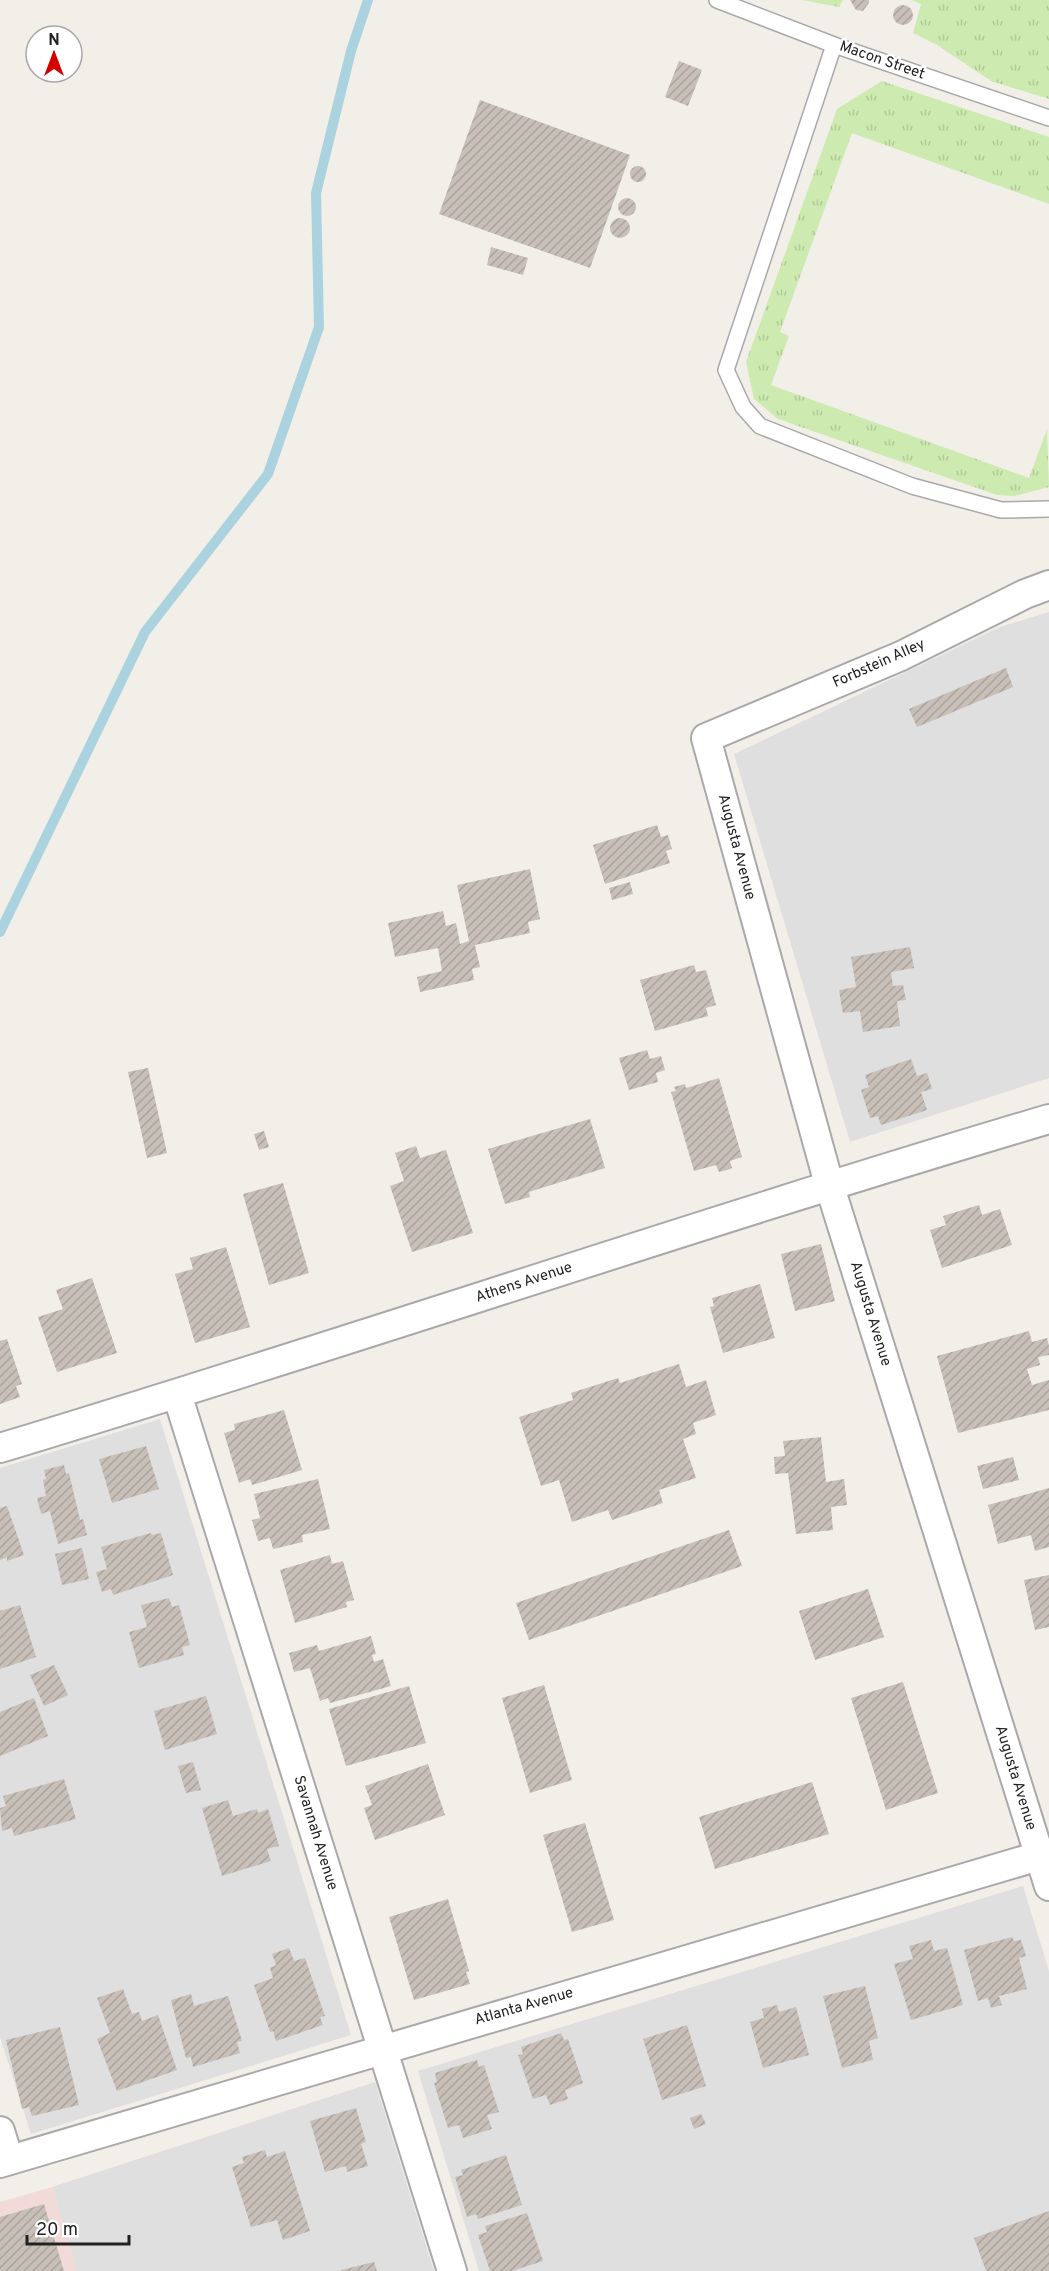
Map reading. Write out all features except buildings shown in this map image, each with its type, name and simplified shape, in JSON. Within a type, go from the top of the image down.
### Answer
[{"type":"street","name":"Forbstein Alley","points":[[706,738],[901,656],[1025,594],[1049,585]]},
{"type":"street","name":"Augusta Avenue","points":[[706,738],[829,1184],[1044,1855],[1049,1886]]},
{"type":"street","name":"Athens Avenue","points":[[0,1448],[177,1394],[829,1184],[1049,1119]]},
{"type":"street","name":"Savannah Avenue","points":[[177,1394],[452,2271]]},
{"type":"street","name":"Atlanta Avenue","points":[[4,2162],[382,2048],[1044,1855]]},
{"type":"street","points":[[0,2130],[4,2162]]},
{"type":"lane","name":"Macon Street","points":[[717,0],[834,45],[1049,118]]},
{"type":"lane","points":[[834,45],[726,370],[743,407],[759,426],[912,486],[1001,510],[1049,509]]},
{"type":"shaded area","points":[[1049,612],[1049,1078],[850,1142],[734,754],[1000,627]]},
{"type":"shaded area","points":[[160,1419],[351,2035],[31,2134],[0,2037],[0,1468]]},
{"type":"shaded area","points":[[1023,1886],[1049,1971],[1049,2271],[479,2271],[418,2071]]},
{"type":"shaded area","points":[[375,2082],[434,2271],[77,2271],[52,2187]]},
{"type":"shaded area","points":[[52,2187],[77,2271],[0,2271],[0,2202]]},
{"type":"green space","points":[[802,0],[843,0],[839,7]]},
{"type":"green space","points":[[911,0],[1049,0],[1049,99],[991,81],[937,45],[913,33],[921,4]]},
{"type":"green space","points":[[882,81],[1049,137],[1049,204],[852,133],[780,332],[789,336],[771,385],[1029,478],[1047,429],[1049,487],[1015,496],[997,495],[778,419],[754,399],[746,362],[837,109]]},
{"type":"waterway","points":[[0,932],[145,632],[268,474],[319,327],[316,193],[351,51],[368,0]]}]
